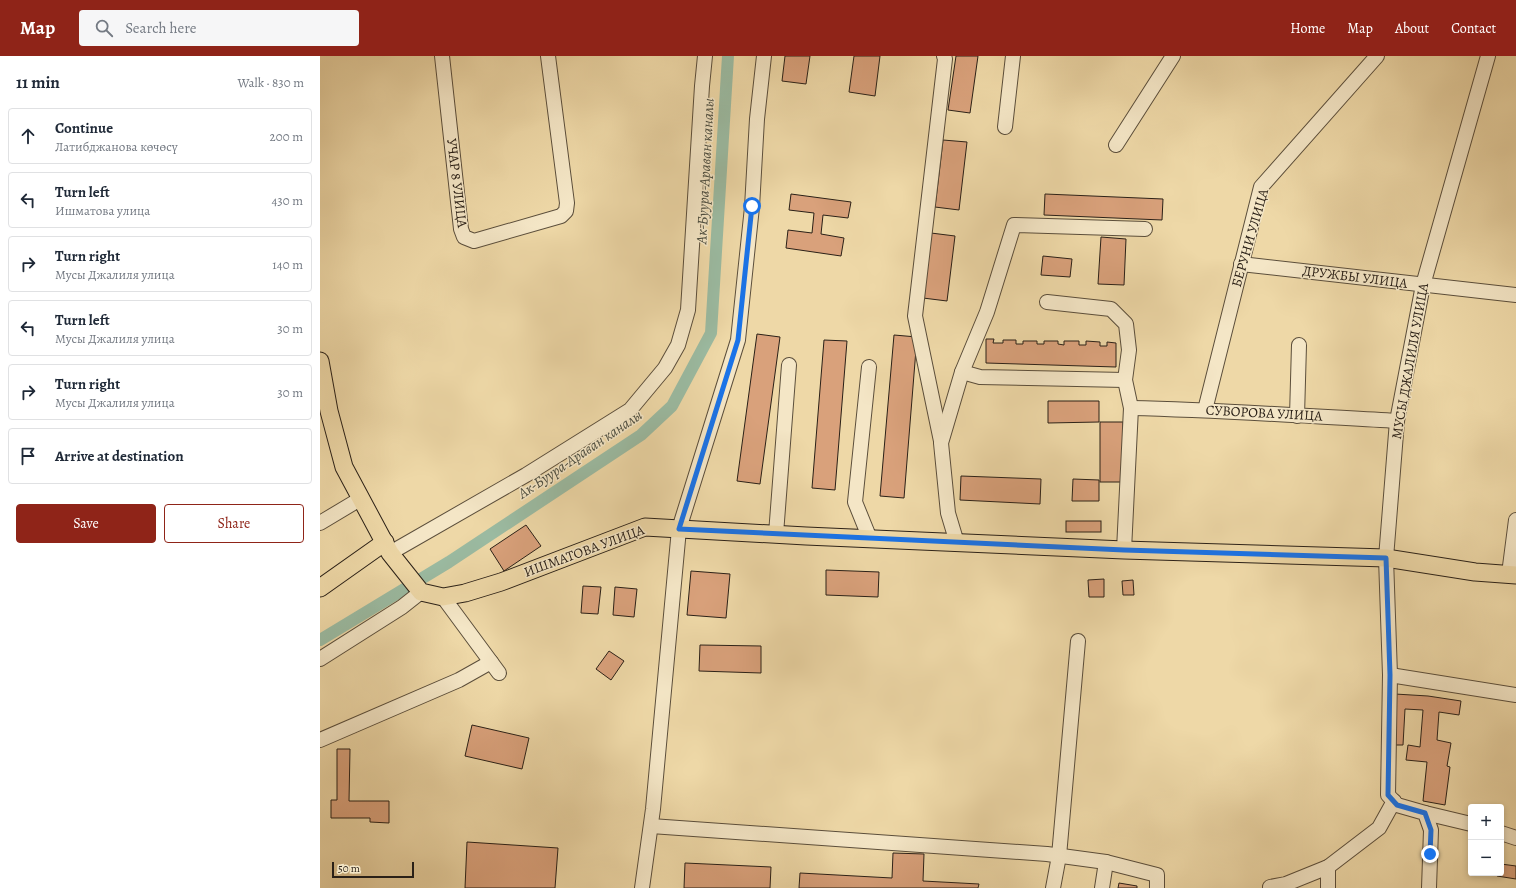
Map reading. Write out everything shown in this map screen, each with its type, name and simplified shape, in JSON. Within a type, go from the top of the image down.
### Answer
[{"type":"main road","points":[[320,361],[329,411],[344,467],[360,499],[390,551],[421,592]]},
{"type":"main road","name":"ИШМАТОВА УЛИЦА","points":[[421,592],[443,596],[465,593],[501,582],[645,527],[1124,550],[1386,558],[1475,572],[1513,574]]},
{"type":"main road","points":[[320,588],[390,551]]},
{"type":"street","name":"УЧАР 8 УЛИЦА","points":[[442,56],[461,229],[464,237],[474,241],[561,216],[566,211],[567,203],[548,56]]},
{"type":"street","points":[[390,551],[526,475],[630,410],[665,368],[678,345],[688,310],[705,56]]},
{"type":"street","points":[[642,888],[651,826],[679,529],[738,340],[752,206],[757,119],[764,56]]},
{"type":"street","points":[[944,56],[945,59],[915,316],[941,443],[948,513],[957,543]]},
{"type":"street","points":[[1005,127],[1014,56]]},
{"type":"street","points":[[1116,145],[1173,56]]},
{"type":"street","name":"БЕРУНИ УЛИЦА","points":[[1204,410],[1261,187],[1377,56]]},
{"type":"street","name":"МУСЫ ДЖАЛИЛЯ УЛИЦА","points":[[1394,801],[1388,795],[1390,675],[1386,558],[1397,421],[1423,285],[1488,56]]},
{"type":"street","points":[[941,443],[962,372],[987,312],[1014,226],[1145,229]]},
{"type":"street","name":"ДРУЖБЫ УЛИЦА","points":[[1241,264],[1516,295]]},
{"type":"street","points":[[1047,302],[1111,309],[1126,324],[1129,350],[1125,380],[1131,408],[1124,550]]},
{"type":"street","points":[[1297,416],[1299,345]]},
{"type":"street","points":[[776,534],[790,365]]},
{"type":"street","points":[[868,367],[855,502],[870,539]]},
{"type":"street","points":[[962,372],[980,377],[1125,380]]},
{"type":"street","name":"СУВОРОВА УЛИЦА","points":[[1131,408],[1204,410],[1397,421]]},
{"type":"street","points":[[320,524],[360,499]]},
{"type":"street","points":[[1513,574],[1516,520]]},
{"type":"street","points":[[320,659],[402,607],[421,592]]},
{"type":"street","points":[[320,740],[459,680],[495,667],[443,596]]},
{"type":"street","points":[[1053,888],[1059,856],[1078,641]]},
{"type":"street","points":[[1390,675],[1516,695]]},
{"type":"street","points":[[1270,887],[1286,884],[1328,867],[1379,828],[1394,801],[1397,805],[1468,823]]},
{"type":"street","points":[[1425,813],[1431,830],[1429,888]]},
{"type":"street","points":[[651,826],[1059,856],[1106,862],[1157,875],[1157,888]]},
{"type":"street","points":[[1504,834],[1516,838]]},
{"type":"street","points":[[1102,888],[1106,862]]},
{"type":"street","points":[[1328,867],[1328,888]]},
{"type":"building","points":[[785,56],[810,56],[806,84],[782,81]]},
{"type":"building","points":[[854,56],[880,56],[875,96],[849,92]]},
{"type":"building","points":[[956,56],[978,56],[970,113],[948,110]]},
{"type":"building","points":[[943,140],[967,142],[959,210],[935,207]]},
{"type":"building","points":[[791,194],[851,202],[848,218],[823,215],[821,234],[844,238],[841,256],[786,248],[788,230],[812,233],[814,213],[789,210]]},
{"type":"building","points":[[1045,194],[1163,199],[1162,220],[1044,215]]},
{"type":"building","points":[[931,233],[955,236],[947,301],[923,298]]},
{"type":"building","points":[[1101,237],[1126,239],[1124,285],[1098,284]]},
{"type":"building","points":[[1043,256],[1072,259],[1070,277],[1041,275]]},
{"type":"building","points":[[757,334],[780,337],[760,484],[737,481]]},
{"type":"building","points":[[894,335],[917,337],[904,498],[880,496]]},
{"type":"building","points":[[986,339],[994,339],[993,343],[1003,343],[1003,340],[1016,340],[1016,344],[1023,344],[1023,341],[1037,341],[1037,344],[1044,344],[1044,341],[1058,341],[1058,344],[1064,345],[1064,341],[1079,341],[1079,345],[1086,345],[1086,341],[1100,342],[1100,346],[1107,346],[1107,342],[1116,343],[1116,367],[986,363]]},
{"type":"building","points":[[824,340],[847,341],[835,490],[812,488]]},
{"type":"building","points":[[1048,401],[1099,401],[1099,422],[1048,423]]},
{"type":"building","points":[[1100,422],[1123,422],[1123,482],[1100,482]]},
{"type":"building","points":[[961,476],[1041,479],[1040,504],[960,500]]},
{"type":"building","points":[[1073,479],[1099,480],[1099,501],[1072,501]]},
{"type":"building","points":[[1066,521],[1101,521],[1101,532],[1066,532]]},
{"type":"building","points":[[526,525],[541,546],[504,571],[490,549]]},
{"type":"building","points":[[826,570],[879,572],[878,597],[826,595]]},
{"type":"building","points":[[691,571],[730,574],[726,618],[687,615]]},
{"type":"building","points":[[1104,579],[1104,597],[1089,597],[1088,580]]},
{"type":"building","points":[[1133,580],[1134,595],[1123,595],[1122,581]]},
{"type":"building","points":[[583,586],[601,587],[598,614],[581,613]]},
{"type":"building","points":[[615,587],[637,589],[634,617],[613,615]]},
{"type":"building","points":[[700,645],[761,646],[761,673],[699,671]]},
{"type":"building","points":[[609,651],[624,661],[611,680],[596,669]]},
{"type":"building","points":[[1395,694],[1428,696],[1461,701],[1459,715],[1439,712],[1437,740],[1451,743],[1447,766],[1450,767],[1445,805],[1423,801],[1427,762],[1406,760],[1408,745],[1420,747],[1423,710],[1405,709],[1403,745],[1393,745]]},
{"type":"building","points":[[472,725],[529,738],[522,769],[465,756]]},
{"type":"building","points":[[337,749],[350,749],[349,801],[389,801],[389,823],[370,822],[370,818],[331,818],[331,800],[337,800]]},
{"type":"building","points":[[467,842],[558,848],[555,888],[465,888]]},
{"type":"building","points":[[893,853],[924,854],[923,881],[979,884],[978,888],[799,888],[800,873],[892,878]]},
{"type":"building","points":[[685,863],[771,867],[770,888],[684,888]]},
{"type":"building","points":[[1504,864],[1516,866],[1516,879],[1497,876],[1504,876]]},
{"type":"building","points":[[1119,883],[1137,886],[1137,888],[1118,888]]},
{"type":"waterway","name":"Ак-Буура-Араван каналы","points":[[320,640],[449,562],[641,435],[672,406],[711,333],[728,56]]},
{"type":"route","points":[[752,206],[738,340],[679,529],[1124,550],[1386,558],[1390,675],[1388,795],[1397,805],[1425,813],[1431,830],[1430,854]]}]
